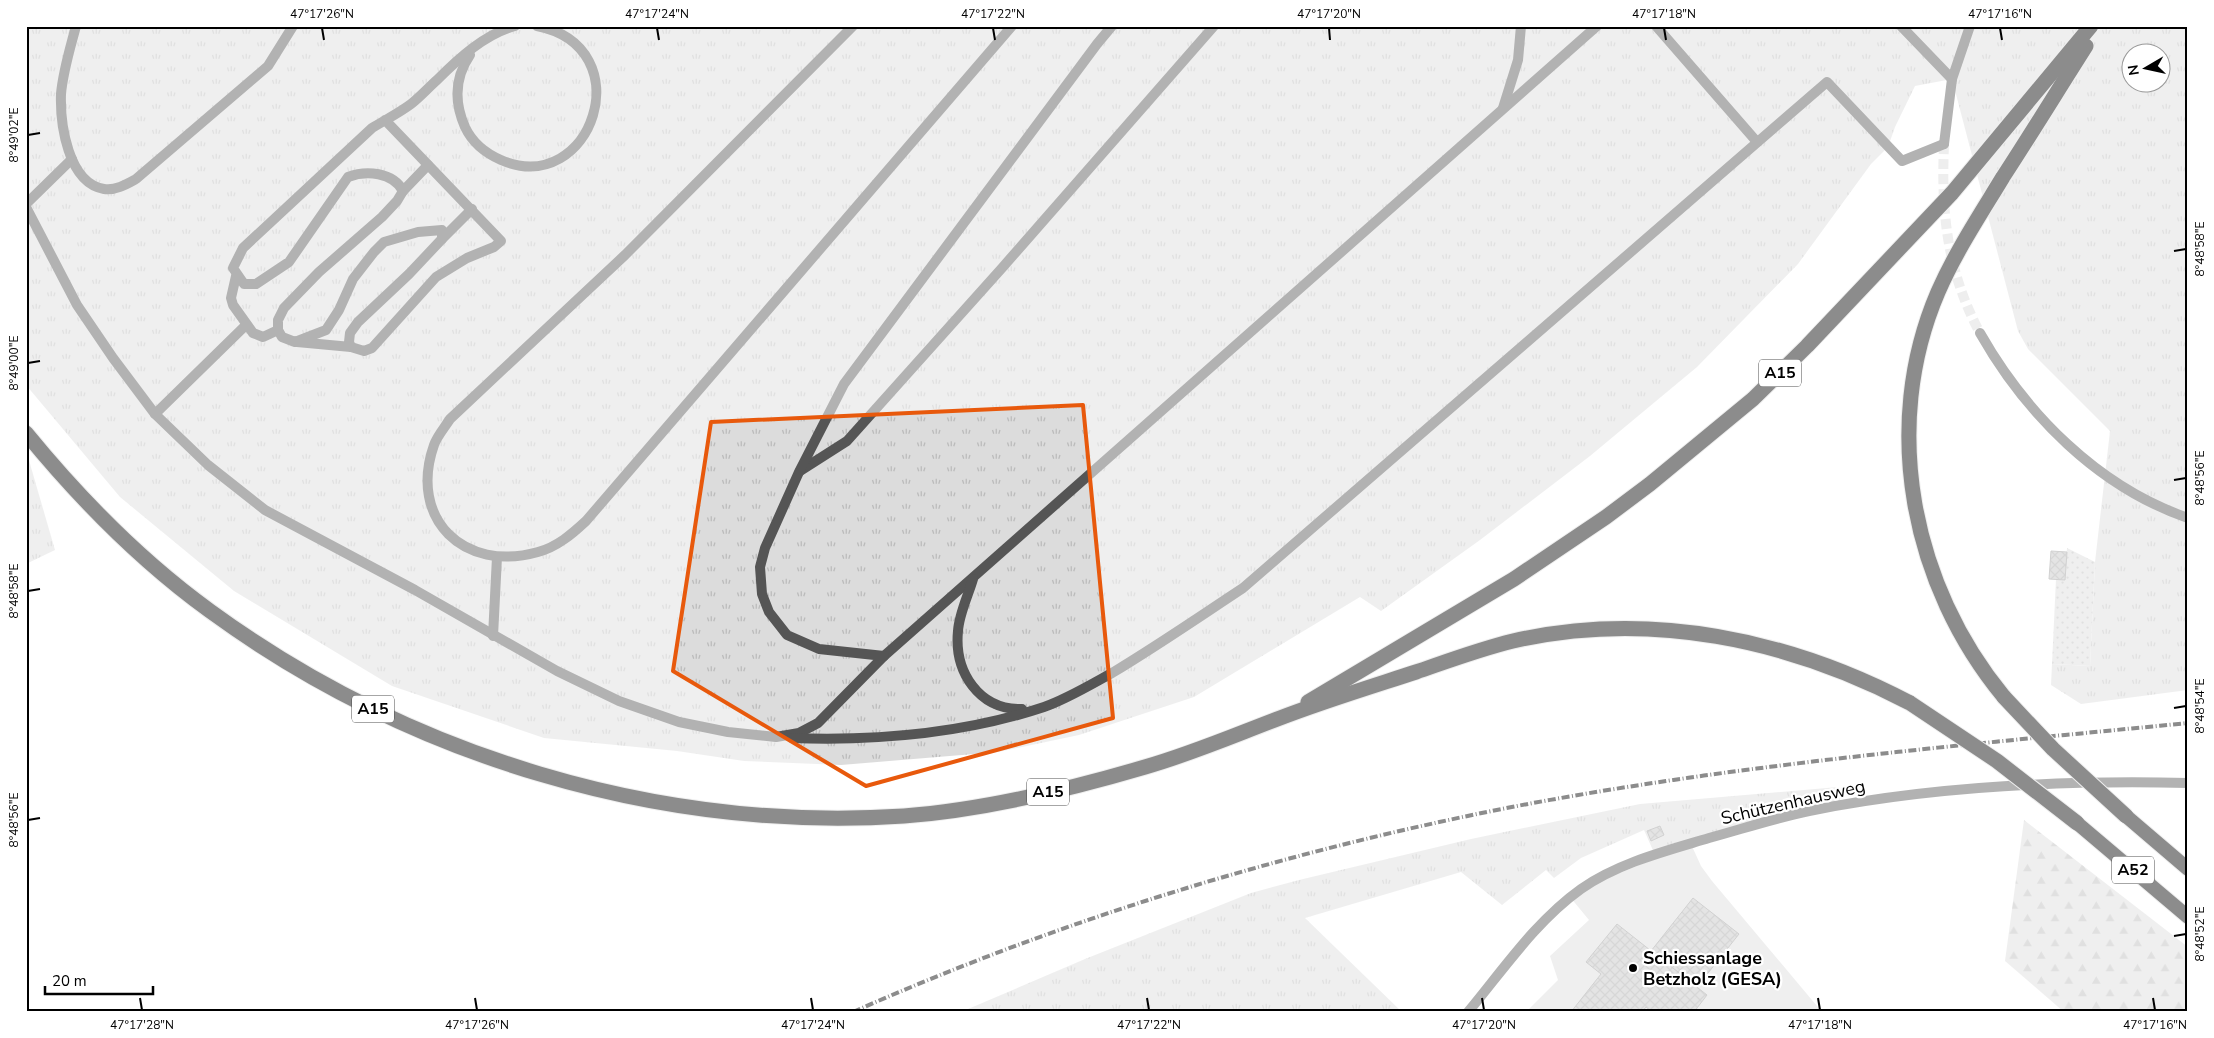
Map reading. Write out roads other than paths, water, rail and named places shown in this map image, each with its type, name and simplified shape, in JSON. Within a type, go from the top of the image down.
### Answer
[{"type":"highway","name":"A15","points":[[26,433],[77,492],[118,534],[207,609],[282,659],[367,707],[421,732],[469,751],[589,788],[669,804],[755,815],[843,818],[908,816],[988,805],[1068,788],[1147,767],[1218,743],[1284,717],[1530,569],[1643,490],[1746,405],[1807,346],[1952,193],[2091,26]]},
{"type":"highway","points":[[2098,26],[1956,252],[1937,295],[1925,331],[1912,395],[1909,434],[1912,485],[1920,533],[1931,570],[1958,632],[2004,697],[2053,749],[2126,816]]},
{"type":"highway","points":[[1284,717],[1471,653],[1513,641],[1607,629],[1702,634],[1737,638],[1772,647],[1845,671],[1910,703],[1997,761],[2077,823]]},
{"type":"highway","name":"A52","points":[[2126,816],[2188,869]]},
{"type":"highway","name":"A52","points":[[2077,823],[2188,917]]},
{"type":"street","points":[[76,26],[65,62],[61,94],[62,126],[72,159],[85,180],[106,190],[121,187],[136,179],[268,66],[293,26]]},
{"type":"street","points":[[492,26],[474,48],[458,80],[457,98],[460,115],[467,131],[478,146],[500,160],[526,165],[544,164],[561,157],[575,147],[586,133],[595,111],[597,86],[593,71],[576,45],[562,35],[537,26]]},
{"type":"street","points":[[403,191],[399,183],[387,177],[361,172],[348,177],[289,262],[256,284],[244,284],[236,276],[233,268],[243,248],[372,128],[412,103],[487,38],[501,30],[516,26]]},
{"type":"street","points":[[853,26],[625,255],[450,419],[434,443],[428,464],[427,488],[430,505],[438,523],[452,538],[476,553],[497,557],[526,555],[544,550],[563,540],[586,521],[1012,26]]},
{"type":"street","points":[[884,656],[837,652],[806,645],[787,635],[769,612],[761,585],[762,557],[799,472],[844,384],[1112,26]]},
{"type":"street","points":[[799,472],[847,441],[1002,268],[1214,26]]},
{"type":"street","points":[[1503,109],[1518,60],[1521,26]]},
{"type":"street","points":[[776,737],[799,733],[818,724],[884,656],[1503,109],[1588,30],[1597,26]]},
{"type":"street","points":[[1656,26],[1757,142]]},
{"type":"street","points":[[1901,26],[1952,78]]},
{"type":"street","points":[[72,159],[26,206],[77,305],[113,358],[156,414],[208,465],[265,510],[415,590],[493,636],[591,689],[644,711],[706,728],[776,737],[851,738],[926,733],[980,724],[1044,706],[1094,683],[1138,658],[1243,588],[1827,82],[1902,161],[1944,144],[1952,78],[1970,26]]},
{"type":"street","points":[[385,120],[472,209],[501,241],[494,247],[467,258],[436,277],[372,348],[364,351],[351,347],[295,342],[282,337],[278,330],[278,320],[284,308],[319,272],[382,217],[428,164]]},
{"type":"street","points":[[351,347],[349,342],[350,333],[358,322],[409,274],[472,209]]},
{"type":"street","points":[[295,342],[326,330],[339,310],[353,279],[384,242],[428,230],[442,230],[442,239]]},
{"type":"street","points":[[236,276],[231,298],[233,305],[246,325],[253,333],[263,337],[278,330]]},
{"type":"street","points":[[156,414],[246,325]]},
{"type":"street","points":[[1980,333],[2009,380],[2051,430],[2128,489],[2151,503],[2188,518]]},
{"type":"street","points":[[493,636],[497,557]]},
{"type":"street","points":[[974,578],[958,631],[960,663],[967,680],[981,697],[997,706],[1016,709],[1044,706]]},
{"type":"street","name":"Schützenhausweg","points":[[1468,1012],[1543,922],[1570,897],[1582,888],[1615,871],[1664,852],[1781,818],[1880,799],[1998,786],[2057,782],[2188,783]]},
{"type":"tunnel","points":[[1944,144],[1944,194],[1948,241],[1960,287],[1980,333]]},
{"type":"railway","points":[[853,1012],[1014,946],[1179,890],[1347,844],[1432,824],[1517,806],[1684,778],[1852,757],[2188,723]]},
{"type":"place","name":"Schiessanlage Betzholz (GESA)","points":[[1633,968]]}]
